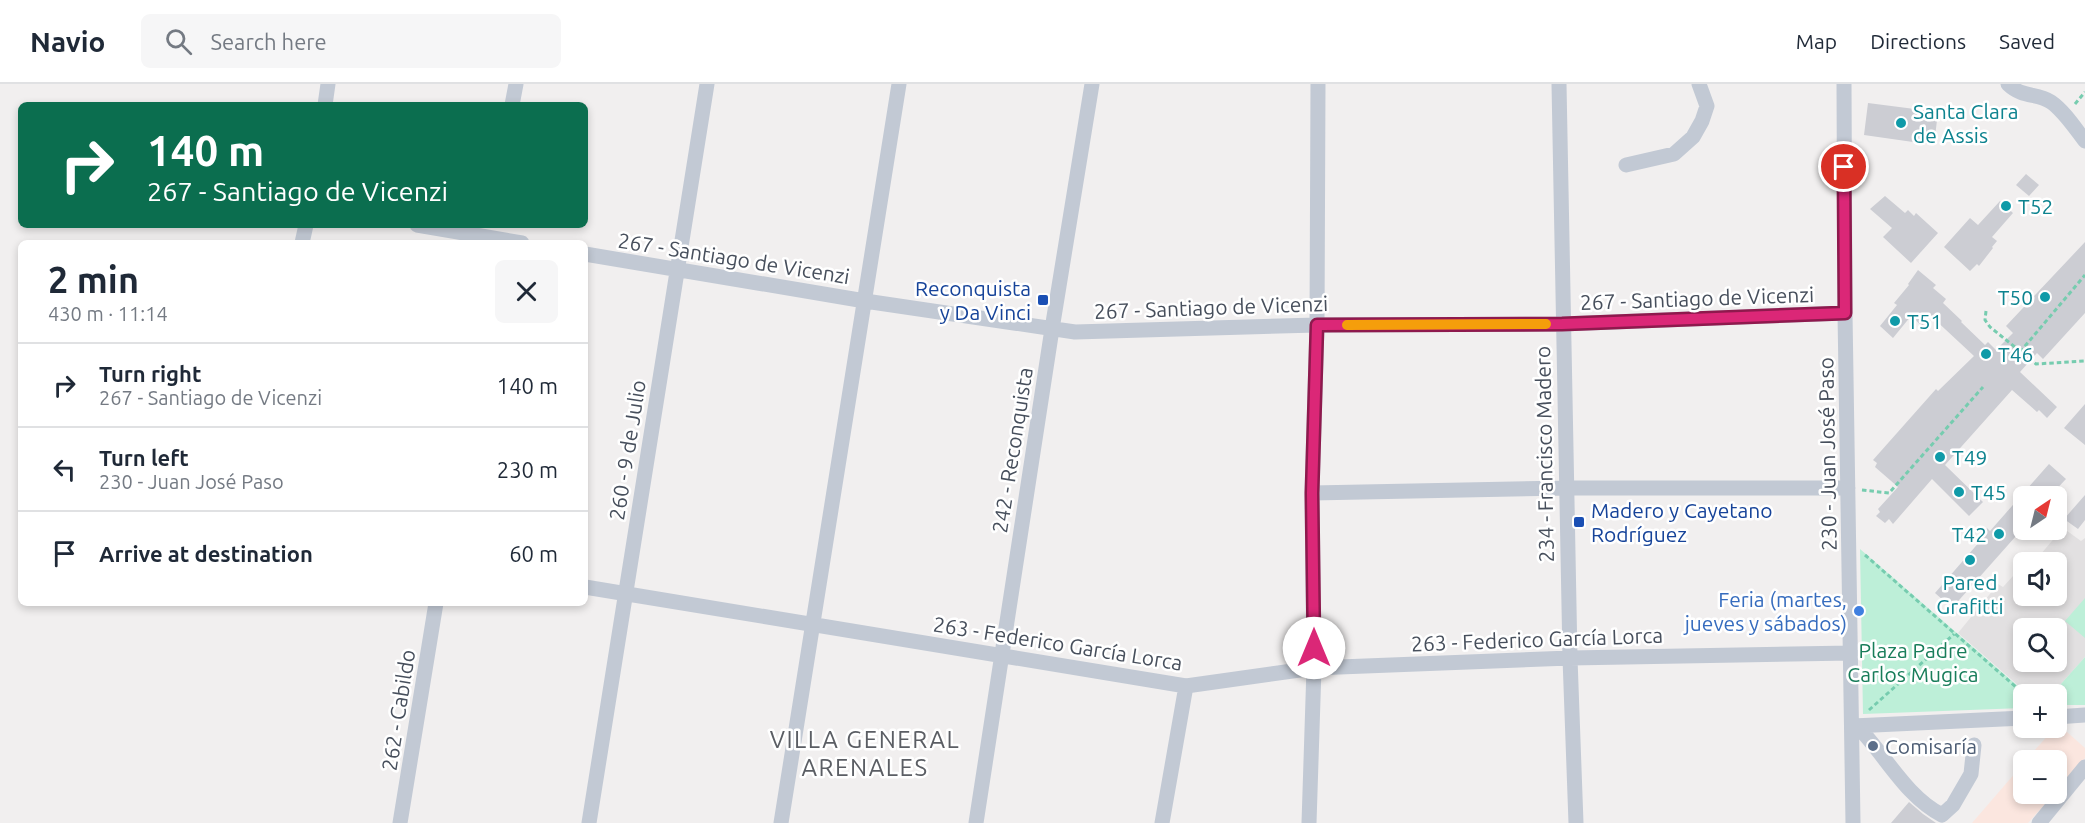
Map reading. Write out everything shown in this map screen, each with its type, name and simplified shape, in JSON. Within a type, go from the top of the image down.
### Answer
[{"type":"street","points":[[325,102],[328,84]]},
{"type":"street","points":[[513,102],[516,84]]},
{"type":"street","name":"260 - 9 de Julio","points":[[590,823],[707,84]]},
{"type":"street","points":[[781,823],[899,84]]},
{"type":"street","name":"242 - Reconquista","points":[[976,823],[1092,84]]},
{"type":"street","points":[[1309,823],[1314,668],[1312,493],[1317,325],[1318,84]]},
{"type":"street","name":"234 - Francisco Madero","points":[[1559,84],[1562,324],[1576,823]]},
{"type":"street","points":[[1626,165],[1674,154],[1693,137],[1707,106],[1699,84]]},
{"type":"street","name":"230 - Juan José Paso","points":[[1844,84],[1845,313],[1854,725],[1853,823]]},
{"type":"street","points":[[2008,84],[2027,96],[2039,97],[2050,102],[2085,141]]},
{"type":"street","points":[[440,228],[493,235],[511,240]]},
{"type":"street","name":"267 - Santiago de Vicenzi","points":[[588,255],[865,301],[1075,332],[1317,325],[1562,324],[1845,313]]},
{"type":"street","points":[[1312,493],[1566,488],[1848,488]]},
{"type":"street","name":"263 - Federico García Lorca","points":[[588,588],[1186,686],[1314,668],[1570,658],[1851,653]]},
{"type":"street","name":"262 - Cabildo","points":[[400,823],[436,606]]},
{"type":"street","points":[[1162,823],[1186,686]]},
{"type":"street","points":[[2067,716],[2085,715]]},
{"type":"street","points":[[1854,725],[2013,718]]},
{"type":"street","points":[[1854,725],[1871,741],[1913,795],[1928,808],[1942,815],[1953,805],[1971,774],[1974,745]]},
{"type":"street","points":[[2039,823],[2085,767]]},
{"type":"path","points":[[2020,352],[2085,275]]},
{"type":"path","points":[[1986,311],[1985,320],[1990,327],[2036,364],[2085,361]]},
{"type":"path","points":[[1848,488],[1889,493],[1983,387]]},
{"type":"path","points":[[1850,549],[1859,550],[2013,685]]},
{"type":"path","points":[[1854,725],[1954,634]]},
{"type":"shaded area","points":[[2067,531],[2081,541],[2085,538],[2085,657],[2061,684],[2017,684],[1958,633],[1998,584],[2003,587],[2013,576],[2013,606],[2067,606],[2067,552],[2043,552],[2053,540],[2067,540]]},
{"type":"shaded area","points":[[2067,732],[2085,748],[2085,758],[2067,779],[2067,750],[2035,750],[2046,738],[2067,738]]},
{"type":"shaded area","points":[[2013,776],[2013,804],[2045,804],[2028,823],[1972,823]]},
{"type":"green space","name":"Plaza Padre Carlos Mugica","points":[[1860,549],[2015,684],[2013,684],[2013,708],[1863,714]]},
{"type":"green space","points":[[2085,598],[2085,638],[2067,623],[2067,619]]},
{"type":"green space","points":[[2085,657],[2085,705],[2067,705],[2067,684],[2061,684]]},
{"type":"building","name":"Santa Clara de Assis","points":[[1868,103],[1938,112],[1934,145],[1864,135]]},
{"type":"building","points":[[2026,174],[2039,185],[2029,196],[2016,185]]},
{"type":"building","points":[[1885,196],[1905,213],[1908,210],[1914,216],[1916,213],[1938,233],[1911,263],[1883,237],[1892,228],[1870,209]]},
{"type":"building","points":[[2000,201],[2013,213],[1992,237],[1997,241],[1993,248],[1979,266],[1977,264],[1970,271],[1944,247],[1970,218],[1978,225]]},
{"type":"building","points":[[2085,242],[2085,313],[2043,359],[2037,353],[2020,372],[2057,407],[2047,418],[2012,390],[1945,465],[1983,502],[1969,516],[1932,479],[1893,524],[1889,519],[1885,523],[1876,516],[1880,512],[1878,509],[1898,487],[1875,467],[1877,463],[1873,460],[1936,389],[1938,391],[1974,356],[1931,316],[1922,326],[1911,316],[1893,338],[1880,326],[1897,305],[1894,303],[1918,270],[1936,285],[1933,288],[1946,299],[1943,303],[1961,322],[1985,345],[1988,342],[1996,350],[2013,333],[2006,326]]},
{"type":"building","points":[[2085,404],[2085,445],[2064,428]]},
{"type":"building","name":"T42","points":[[2049,464],[2066,479],[2059,486],[2030,486]]},
{"type":"building","points":[[2085,495],[2085,520],[2078,529],[2067,521],[2067,516]]},
{"type":"building","name":"T42","points":[[2013,505],[2013,539],[1952,608],[1935,593],[1981,540],[1979,537],[1987,528],[1990,531]]},
{"type":"building","points":[[1909,802],[1923,814],[1936,823],[1891,823]]},
{"type":"slow traffic","points":[[1347,325],[1546,324]]},
{"type":"place","name":"Santa Clara de Assis","points":[[1901,123]]},
{"type":"place","name":"T52","points":[[2006,206]]},
{"type":"place","name":"T50","points":[[2045,297]]},
{"type":"place","name":"Reconquista y Da Vinci","points":[[1043,300]]},
{"type":"place","name":"T51","points":[[1895,321]]},
{"type":"place","name":"T46","points":[[1986,354]]},
{"type":"place","name":"T49","points":[[1940,457]]},
{"type":"place","name":"T45","points":[[1959,492]]},
{"type":"place","name":"Madero y Cayetano Rodríguez","points":[[1579,522]]},
{"type":"place","name":"T42","points":[[1999,534]]},
{"type":"place","name":"Pared Grafitti","points":[[1970,560]]},
{"type":"place","name":"Feria (martes, jueves y sábados)","points":[[1859,611]]},
{"type":"place","name":"Comisaría","points":[[1873,746]]},
{"type":"district","name":"VILLA GENERAL ARENALES","points":[[865,753]]},
{"type":"route","points":[[1314,648],[1312,493],[1317,325],[1562,324],[1845,313],[1844,167]]}]
